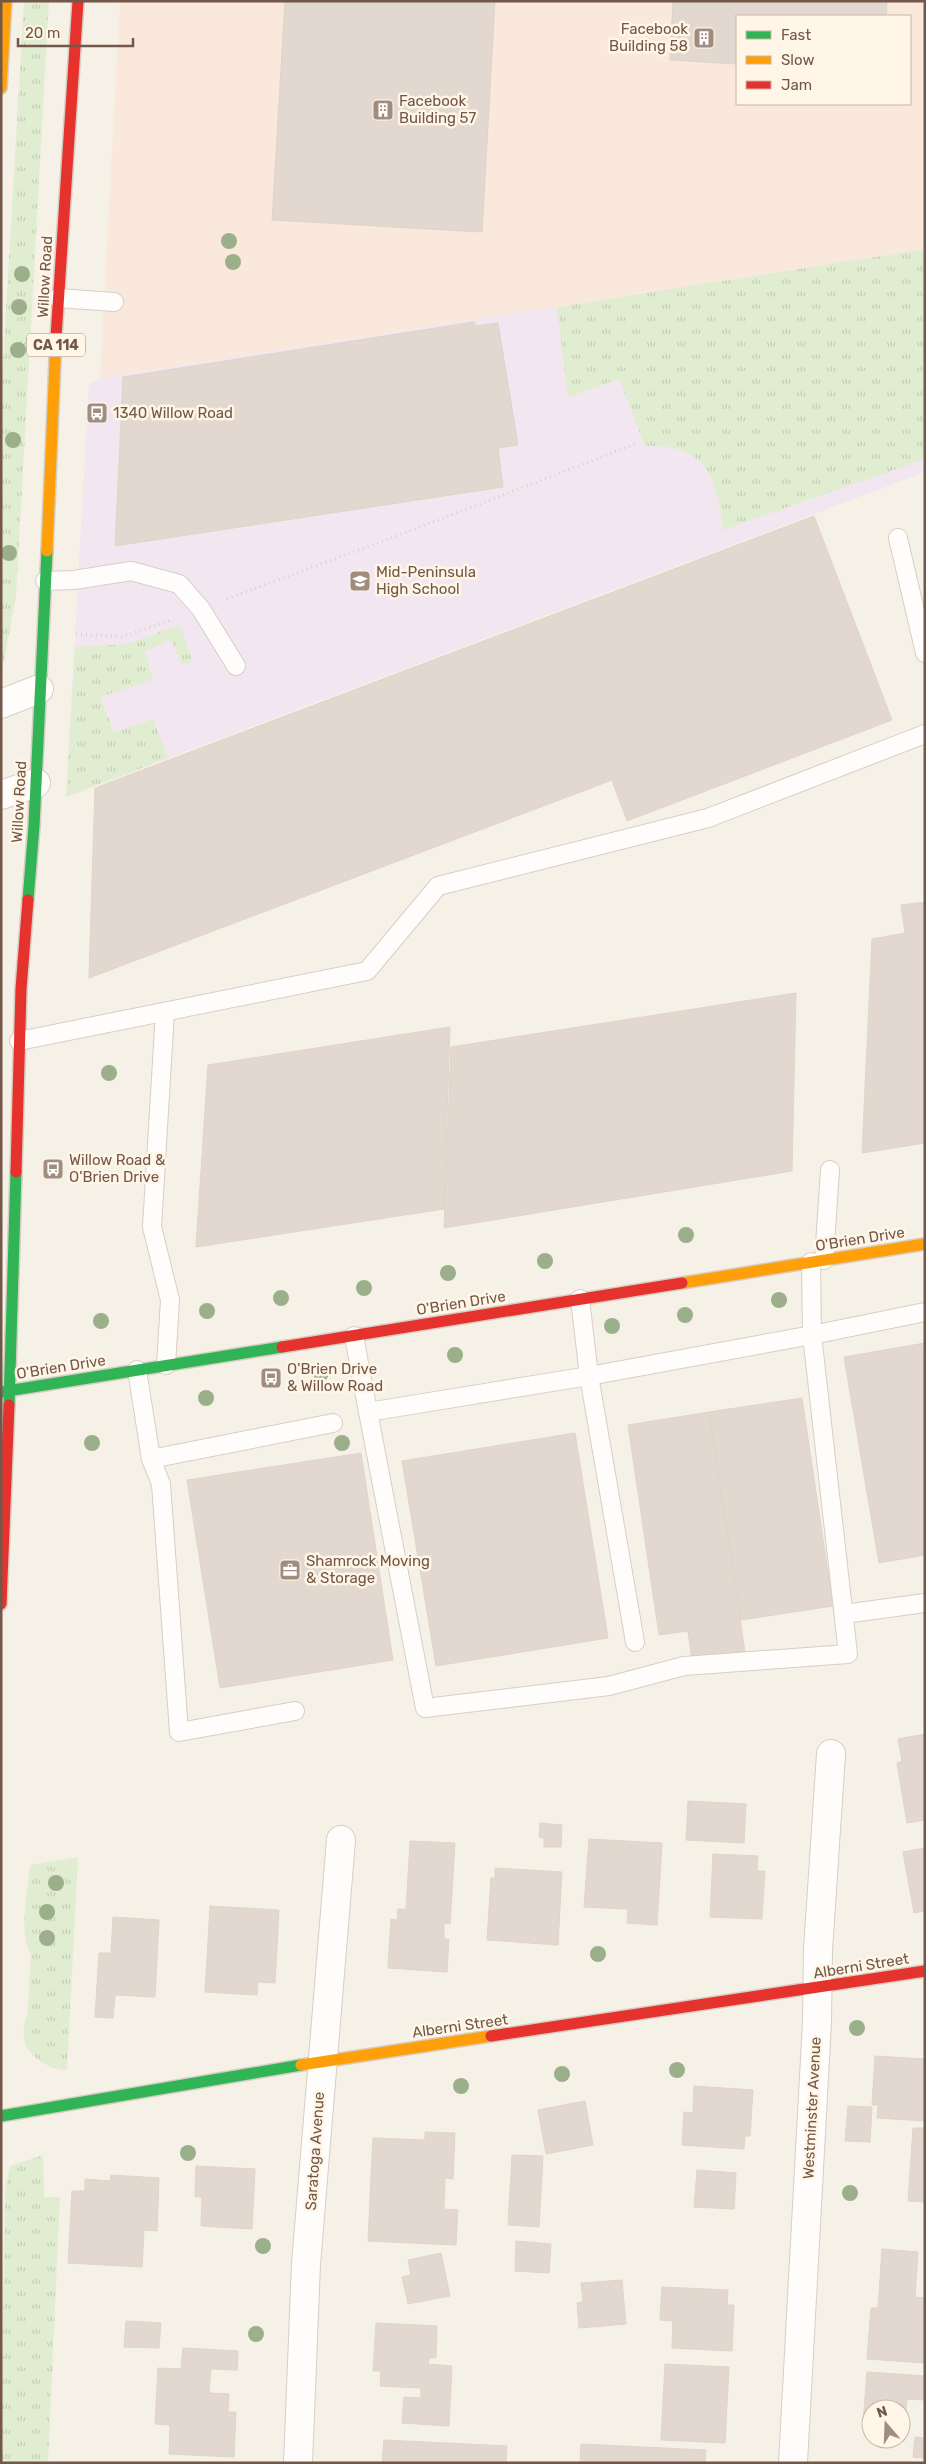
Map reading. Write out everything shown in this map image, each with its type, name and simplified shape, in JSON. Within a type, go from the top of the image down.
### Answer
[{"type":"street","points":[[1,88],[6,1]]},
{"type":"street","name":"Willow Road","points":[[1,1604],[5,1391],[19,1041],[36,783],[58,298],[78,1]]},
{"type":"street","points":[[1,704],[39,689]]},
{"type":"street","points":[[1,795],[36,783]]},
{"type":"street","name":"O'Brien Drive","points":[[5,1391],[925,1244]]},
{"type":"street","name":"Westminster Avenue","points":[[793,2463],[817,2022],[816,1989],[831,1754]]},
{"type":"street","name":"Saratoga Avenue","points":[[298,2463],[306,2264],[321,2062],[341,1840]]},
{"type":"street","name":"Alberni Street","points":[[1,2116],[321,2062],[816,1989],[925,1971]]},
{"type":"lane","points":[[58,298],[114,302]]},
{"type":"lane","points":[[898,538],[925,653]]},
{"type":"lane","points":[[45,581],[74,580],[131,571],[180,584],[201,608],[236,666]]},
{"type":"lane","points":[[19,1041],[367,971],[438,886],[708,818],[925,734]]},
{"type":"lane","points":[[165,1012],[152,1227],[170,1300],[166,1365]]},
{"type":"lane","points":[[354,1336],[425,1708],[609,1686],[684,1666],[848,1654],[812,1335],[818,1261],[830,1170]]},
{"type":"lane","points":[[580,1299],[589,1376],[635,1642]]},
{"type":"lane","points":[[368,1412],[589,1376],[925,1312]]},
{"type":"lane","points":[[137,1370],[151,1459],[161,1484],[179,1732],[295,1711]]},
{"type":"lane","points":[[151,1459],[333,1423]]},
{"type":"lane","points":[[844,1614],[925,1603]]},
{"type":"path","points":[[71,634],[122,637],[415,529],[635,444]]},
{"type":"shaded area","points":[[120,1],[925,1],[925,249],[100,378]]},
{"type":"shaded area","name":"Mid-Peninsula High School","points":[[925,249],[925,472],[66,797],[89,383],[100,378]]},
{"type":"green space","points":[[24,1],[49,1],[16,596],[1,678],[1,396]]},
{"type":"green space","points":[[925,249],[925,459],[723,530],[717,494],[712,479],[705,467],[696,457],[683,451],[666,447],[645,446],[619,379],[568,397],[557,307]]},
{"type":"green space","points":[[176,626],[181,628],[192,659],[188,665],[181,662],[171,640],[145,651],[152,676],[151,680],[100,697],[114,733],[153,719],[168,758],[66,797],[75,647],[128,644]]},
{"type":"green space","points":[[78,1857],[67,2070],[46,2065],[34,2057],[26,2045],[24,2027],[28,2007],[31,1954],[27,1945],[24,1923],[30,1865]]},
{"type":"green space","points":[[43,2155],[44,2197],[60,2197],[48,2463],[1,2463],[5,2190],[10,2166]]},
{"type":"building","name":"Facebook Building 57","points":[[285,1],[495,1],[482,232],[272,220]]},
{"type":"building","name":"Facebook Building 58","points":[[673,1],[887,1],[886,15],[736,15],[736,64],[670,60]]},
{"type":"building","points":[[474,322],[476,326],[498,323],[518,445],[498,448],[503,487],[115,546],[123,377]]},
{"type":"building","points":[[814,516],[892,720],[627,821],[612,780],[89,978],[95,788]]},
{"type":"building","points":[[925,902],[925,1143],[862,1153],[872,939],[905,933],[901,905]]},
{"type":"building","points":[[796,993],[792,1171],[444,1228],[451,1047]]},
{"type":"building","points":[[450,1027],[444,1209],[196,1247],[208,1065]]},
{"type":"building","points":[[925,1343],[925,1555],[879,1563],[844,1357]]},
{"type":"building","points":[[802,1398],[833,1606],[741,1620],[709,1412]]},
{"type":"building","points":[[709,1412],[745,1652],[692,1660],[688,1631],[659,1635],[628,1425]]},
{"type":"building","points":[[575,1433],[608,1638],[436,1666],[402,1461]]},
{"type":"building","name":"Shamrock Moving & Storage","points":[[361,1453],[393,1660],[220,1688],[187,1480]]},
{"type":"building","points":[[925,1734],[925,1820],[907,1823],[897,1763],[902,1761],[898,1739]]},
{"type":"building","points":[[688,1801],[746,1804],[744,1843],[686,1840]]},
{"type":"building","points":[[540,1823],[562,1825],[561,1847],[544,1847],[544,1838],[539,1837]]},
{"type":"building","points":[[589,1839],[662,1843],[657,1925],[627,1923],[628,1909],[584,1907]]},
{"type":"building","points":[[410,1841],[455,1843],[450,1924],[444,1923],[444,1939],[449,1939],[447,1972],[388,1968],[391,1919],[397,1920],[398,1909],[406,1909]]},
{"type":"building","points":[[925,1848],[925,1911],[914,1913],[903,1852]]},
{"type":"building","points":[[713,1854],[758,1856],[757,1871],[765,1871],[762,1919],[710,1917]]},
{"type":"building","points":[[495,1868],[562,1872],[558,1945],[487,1940],[491,1878],[495,1878]]},
{"type":"building","points":[[210,1906],[279,1910],[275,1983],[258,1982],[257,1995],[205,1992]]},
{"type":"building","points":[[113,1917],[159,1920],[155,1997],[115,1995],[113,2018],[95,2017],[99,1953],[111,1953]]},
{"type":"building","points":[[875,2056],[925,2059],[925,2121],[877,2118],[878,2105],[872,2105]]},
{"type":"building","points":[[694,2086],[753,2090],[750,2136],[745,2136],[744,2149],[682,2145],[684,2112],[693,2113]]},
{"type":"building","points":[[585,2101],[593,2145],[546,2154],[538,2110]]},
{"type":"building","points":[[848,2106],[872,2107],[870,2142],[845,2141]]},
{"type":"building","points":[[913,2128],[925,2128],[925,2202],[908,2201]]},
{"type":"building","points":[[425,2132],[455,2133],[453,2179],[445,2178],[444,2209],[458,2210],[456,2245],[368,2241],[373,2138],[425,2140]]},
{"type":"building","points":[[512,2155],[543,2156],[539,2227],[508,2225]]},
{"type":"building","points":[[196,2166],[255,2169],[252,2229],[201,2226],[202,2197],[195,2197]]},
{"type":"building","points":[[697,2170],[736,2173],[734,2209],[694,2207]]},
{"type":"building","points":[[111,2175],[159,2178],[157,2231],[144,2230],[142,2267],[68,2263],[72,2191],[85,2191],[85,2179],[110,2181]]},
{"type":"building","points":[[516,2241],[551,2244],[549,2273],[515,2271]]},
{"type":"building","points":[[882,2249],[918,2252],[915,2297],[925,2298],[925,2363],[867,2359],[871,2308],[878,2308]]},
{"type":"building","points":[[441,2253],[450,2296],[408,2304],[402,2277],[411,2275],[408,2260]]},
{"type":"building","points":[[622,2280],[626,2324],[579,2328],[577,2303],[583,2302],[581,2283]]},
{"type":"building","points":[[662,2287],[728,2290],[727,2305],[734,2305],[732,2351],[672,2348],[673,2321],[660,2320]]},
{"type":"building","points":[[126,2321],[161,2323],[159,2348],[124,2347]]},
{"type":"building","points":[[376,2323],[437,2326],[436,2358],[429,2358],[428,2364],[452,2366],[449,2426],[402,2423],[404,2397],[421,2398],[421,2388],[380,2386],[381,2371],[373,2371]]},
{"type":"building","points":[[183,2348],[238,2351],[237,2370],[211,2369],[209,2393],[229,2394],[228,2412],[236,2412],[234,2457],[169,2454],[170,2425],[155,2424],[158,2368],[181,2369]]},
{"type":"building","points":[[665,2364],[729,2367],[725,2443],[661,2440]]},
{"type":"building","points":[[867,2372],[925,2376],[925,2400],[865,2399]]},
{"type":"building","points":[[915,2437],[925,2438],[925,2458],[913,2457]]},
{"type":"building","points":[[384,2440],[507,2446],[506,2463],[382,2463]]},
{"type":"building","points":[[581,2444],[706,2450],[705,2463],[580,2463]]},
{"type":"traffic: fast","points":[[28,900],[34,826],[47,551]]},
{"type":"traffic: fast","points":[[9,1405],[16,1172]]},
{"type":"traffic: fast","points":[[1,1392],[282,1347]]},
{"type":"traffic: fast","points":[[1,2116],[301,2065]]},
{"type":"traffic: slow","points":[[1,88],[6,1]]},
{"type":"traffic: slow","points":[[47,551],[56,337]]},
{"type":"traffic: slow","points":[[682,1283],[925,1244]]},
{"type":"traffic: slow","points":[[301,2065],[491,2036]]},
{"type":"traffic: jam","points":[[56,337],[78,1]]},
{"type":"traffic: jam","points":[[16,1172],[21,989],[28,900]]},
{"type":"traffic: jam","points":[[282,1347],[682,1283]]},
{"type":"traffic: jam","points":[[1,1604],[9,1405]]},
{"type":"traffic: jam","points":[[491,2036],[925,1971]]},
{"type":"place","name":"Facebook Building 58","points":[[704,38]]},
{"type":"place","name":"Facebook Building 57","points":[[383,110]]},
{"type":"place","name":"1340 Willow Road","points":[[97,413]]},
{"type":"place","name":"Mid-Peninsula High School","points":[[360,581]]},
{"type":"place","name":"Willow Road & O'Brien Drive","points":[[53,1169]]},
{"type":"place","name":"O'Brien Drive & Willow Road","points":[[271,1378]]},
{"type":"place","name":"Shamrock Moving & Storage","points":[[290,1570]]}]
